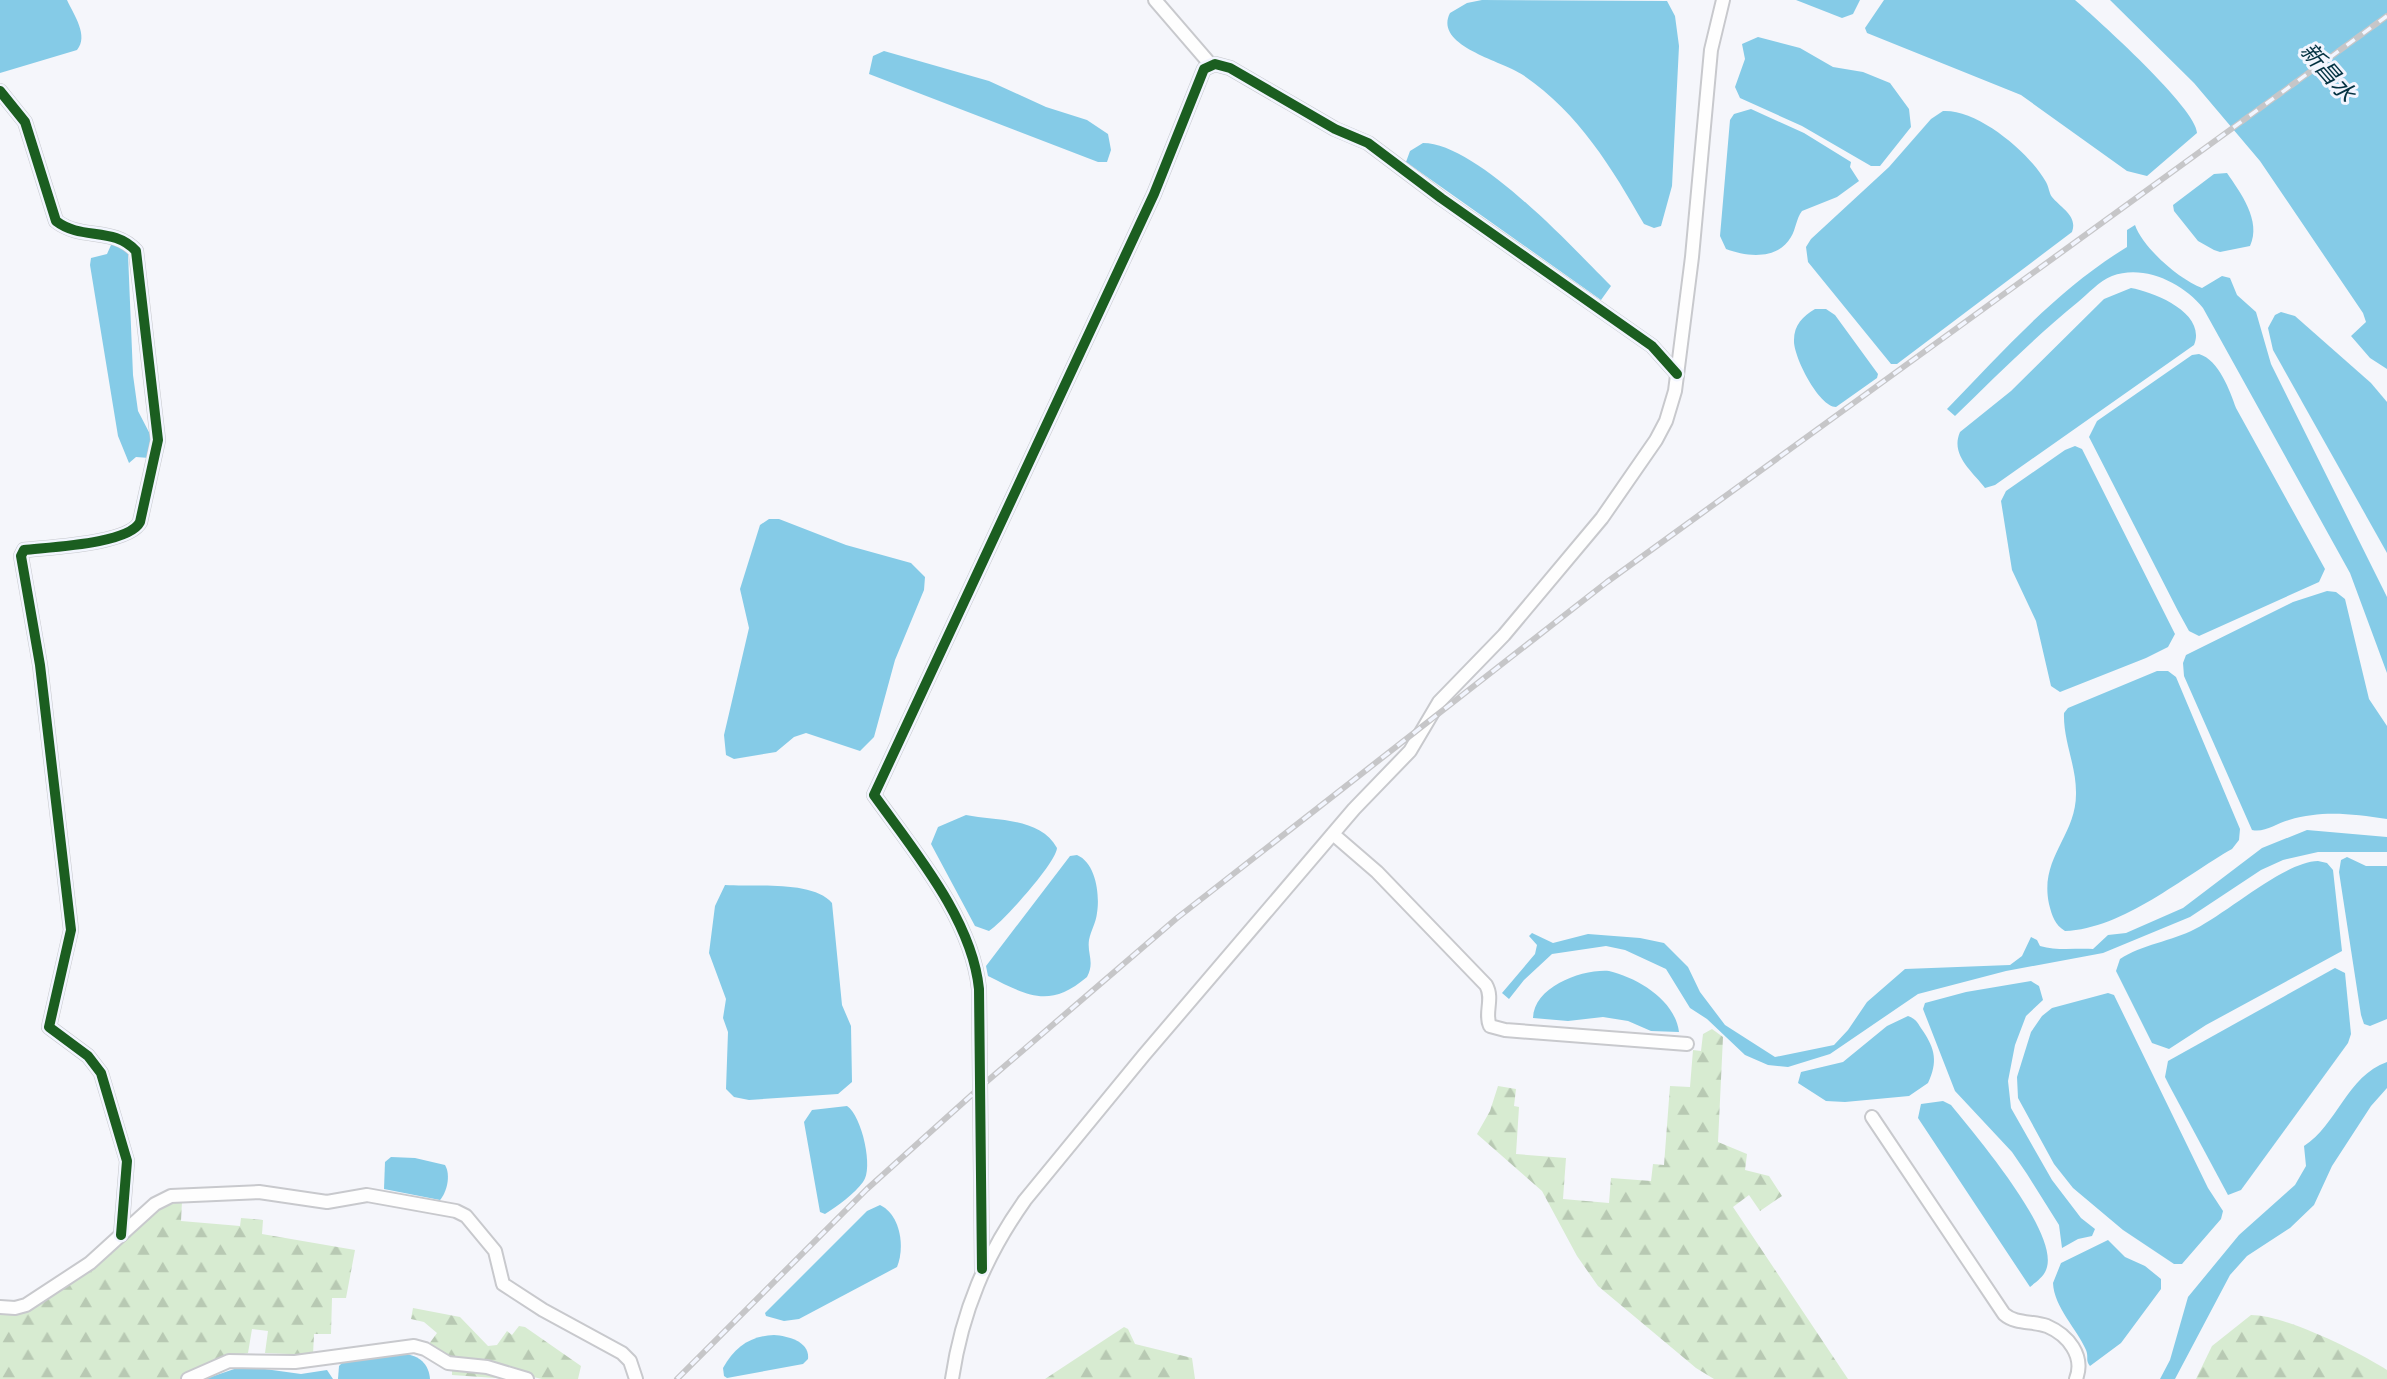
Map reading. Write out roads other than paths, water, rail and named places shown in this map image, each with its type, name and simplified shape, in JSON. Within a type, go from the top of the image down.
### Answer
[{"type":"street","points":[[1155,0],[1212,65],[1230,68],[1335,129],[1368,143],[1441,198],[1652,346],[1677,374]]},
{"type":"street","points":[[952,1379],[970,1300],[982,1269],[1007,1225],[1054,1162],[1332,834],[1410,751],[1439,702],[1504,635],[1602,518],[1656,440],[1672,404],[1677,374],[1692,257],[1710,50],[1723,0]]},
{"type":"street","points":[[982,1269],[979,989],[975,964],[964,934],[924,865],[874,795],[1154,194],[1202,72],[1212,65]]},
{"type":"street","points":[[0,91],[24,122],[56,221],[78,234],[110,234],[136,251],[159,440],[140,522],[134,530],[96,542],[24,550],[21,555],[40,665],[71,930],[49,1027],[88,1056],[101,1073],[127,1161],[121,1235]]},
{"type":"street","points":[[1332,834],[1377,872],[1486,985],[1490,996],[1487,1019],[1490,1026],[1505,1030],[1687,1044]]},
{"type":"street","points":[[1872,1117],[2004,1314],[2011,1319],[2048,1327],[2074,1349],[2080,1367],[2076,1379]]},
{"type":"street","points":[[0,1307],[15,1308],[26,1304],[90,1263],[155,1204],[183,1195],[259,1192],[327,1202],[367,1195],[456,1211],[471,1219],[495,1251],[503,1284],[622,1353],[630,1361],[636,1379]]},
{"type":"street","points":[[188,1379],[229,1361],[295,1362],[414,1346],[425,1349],[448,1363],[487,1367],[527,1379]]},
{"type":"water","points":[[0,0],[67,0],[81,32],[77,50],[0,73]]},
{"type":"water","points":[[1482,0],[1667,1],[1675,16],[1679,46],[1672,186],[1661,226],[1654,228],[1644,224],[1592,142],[1561,106],[1523,75],[1473,51],[1451,35],[1447,25],[1450,13],[1467,3]]},
{"type":"water","points":[[1796,0],[1860,0],[1853,14],[1842,18]]},
{"type":"water","points":[[1884,0],[2075,0],[2165,86],[2193,121],[2197,133],[2147,176],[2127,171],[2021,95],[1867,33],[1865,28]]},
{"type":"water","name":"新昌水","points":[[2110,0],[2387,0],[2387,369],[2370,358],[2351,336],[2366,322],[2363,313],[2260,161],[2194,83]]},
{"type":"water","points":[[1758,37],[1800,48],[1833,67],[1863,72],[1890,83],[1909,109],[1911,127],[1880,166],[1871,166],[1802,126],[1740,98],[1735,87],[1745,59],[1742,44]]},
{"type":"water","points":[[884,51],[989,81],[1046,107],[1087,120],[1108,134],[1111,150],[1107,162],[1098,162],[869,74],[873,56]]},
{"type":"water","points":[[1751,109],[1804,133],[1851,162],[1850,167],[1859,181],[1837,197],[1802,211],[1793,234],[1785,244],[1778,250],[1762,255],[1743,254],[1726,249],[1720,236],[1730,120],[1734,114]]},
{"type":"water","points":[[1943,111],[1972,117],[2016,146],[2038,171],[2052,197],[2071,217],[2072,232],[1897,364],[1891,364],[1808,262],[1806,247],[1811,239],[1889,167],[1931,119]]},
{"type":"water","points":[[1423,143],[1445,148],[1470,160],[1523,200],[1611,286],[1601,300],[1406,162],[1410,151]]},
{"type":"water","points":[[2227,173],[2248,207],[2253,236],[2250,246],[2220,252],[2198,241],[2174,211],[2173,205],[2214,174]]},
{"type":"water","points":[[2135,225],[2154,253],[2183,278],[2202,288],[2222,276],[2230,278],[2237,295],[2256,312],[2271,364],[2387,597],[2387,673],[2350,573],[2203,308],[2174,284],[2150,274],[2137,272],[2107,278],[2015,358],[1955,416],[1947,409],[2054,301],[2127,247],[2127,230]]},
{"type":"water","points":[[111,245],[118,245],[128,254],[133,375],[138,411],[152,438],[149,458],[136,457],[129,463],[118,436],[90,265],[91,258],[107,254]]},
{"type":"water","points":[[2131,288],[2164,299],[2186,314],[2193,323],[2196,334],[2194,345],[1995,485],[1985,488],[1960,455],[1960,432],[2011,391],[2104,299]]},
{"type":"water","points":[[1815,309],[1826,309],[1835,315],[1878,374],[1877,378],[1836,407],[1829,405],[1815,390],[1802,368],[1795,347],[1797,325]]},
{"type":"water","points":[[2281,312],[2295,316],[2371,383],[2387,402],[2387,553],[2273,350],[2268,328],[2275,315]]},
{"type":"water","points":[[2192,355],[2206,357],[2223,377],[2236,408],[2325,569],[2319,582],[2199,636],[2189,631],[2089,437],[2097,421]]},
{"type":"water","points":[[2075,446],[2082,449],[2175,634],[2168,647],[2060,692],[2051,686],[2036,621],[2012,570],[2001,501],[2006,491],[2065,450]]},
{"type":"water","points":[[769,519],[779,519],[846,545],[911,563],[925,577],[924,590],[895,660],[874,737],[860,751],[806,733],[794,737],[776,752],[734,759],[726,755],[724,735],[749,628],[740,589],[760,525]]},
{"type":"water","points":[[2327,591],[2336,592],[2345,599],[2369,699],[2387,726],[2387,819],[2326,814],[2302,817],[2262,830],[2252,830],[2184,676],[2183,663],[2186,655],[2293,602]]},
{"type":"water","points":[[2157,671],[2168,671],[2176,677],[2240,829],[2239,840],[2232,849],[2131,911],[2087,928],[2065,931],[2053,916],[2047,887],[2053,860],[2075,808],[2074,772],[2065,733],[2064,713],[2068,708]]},
{"type":"water","points":[[966,815],[1029,826],[1049,838],[1057,848],[1048,866],[1028,892],[989,931],[975,926],[931,844],[938,827]]},
{"type":"water","points":[[2307,830],[2387,837],[2387,852],[2318,852],[2283,860],[2261,870],[2190,917],[2103,953],[2006,971],[1918,994],[1830,1054],[1788,1067],[1768,1065],[1745,1055],[1707,1019],[1690,1008],[1666,969],[1625,950],[1606,946],[1552,954],[1524,980],[1509,999],[1502,993],[1535,954],[1537,945],[1529,936],[1532,933],[1553,943],[1588,934],[1640,938],[1664,943],[1688,967],[1700,992],[1725,1025],[1775,1057],[1834,1045],[1867,1002],[1905,969],[2010,965],[2022,956],[2031,937],[2046,948],[2093,949],[2108,935],[2126,933],[2183,908],[2262,848]]},
{"type":"water","points":[[1077,855],[1089,865],[1098,897],[1096,917],[1089,940],[1091,962],[1087,977],[1061,993],[1038,996],[1027,994],[988,976],[986,966],[1070,856]]},
{"type":"water","points":[[2347,857],[2366,866],[2387,866],[2387,1019],[2370,1026],[2364,1024],[2361,1015],[2339,872],[2341,860]]},
{"type":"water","points":[[2304,863],[2327,863],[2333,870],[2342,951],[2206,1025],[2169,1049],[2152,1043],[2116,971],[2120,959],[2195,929],[2273,878]]},
{"type":"water","points":[[725,885],[797,888],[823,896],[832,903],[842,1005],[851,1026],[852,1082],[838,1094],[749,1100],[734,1097],[726,1089],[728,1032],[723,1018],[726,999],[709,953],[715,906]]},
{"type":"water","points":[[2335,968],[2345,973],[2351,1034],[2348,1043],[2241,1190],[2228,1195],[2165,1077],[2168,1061]]},
{"type":"water","points":[[1609,971],[1632,979],[1663,1000],[1676,1020],[1679,1032],[1651,1031],[1628,1021],[1603,1017],[1568,1021],[1533,1018],[1535,1007],[1542,997],[1562,982],[1586,973]]},
{"type":"water","points":[[2031,981],[2039,986],[2043,1000],[2026,1016],[2015,1045],[2008,1081],[2011,1108],[2052,1180],[2081,1218],[2095,1229],[2092,1236],[2078,1239],[2062,1248],[2059,1225],[2027,1174],[2012,1152],[1955,1091],[1923,1009],[1925,1003],[1966,992]]},
{"type":"water","points":[[2108,993],[2114,995],[2208,1188],[2223,1211],[2221,1219],[2182,1264],[2174,1264],[2123,1230],[2073,1188],[2054,1164],[2018,1098],[2017,1077],[2031,1032],[2042,1016],[2052,1008]]},
{"type":"water","points":[[1908,1016],[1917,1022],[1927,1038],[1934,1062],[1928,1083],[1909,1096],[1845,1102],[1826,1101],[1798,1083],[1801,1072],[1843,1062],[1887,1026]]},
{"type":"water","points":[[2387,1062],[2387,1088],[2371,1106],[2332,1166],[2314,1205],[2290,1228],[2247,1256],[2230,1275],[2175,1379],[2160,1379],[2170,1360],[2188,1297],[2239,1235],[2295,1185],[2306,1166],[2304,1146],[2325,1126],[2362,1078]]},
{"type":"water","points":[[1943,1101],[1951,1105],[1995,1160],[2040,1230],[2047,1251],[2047,1267],[2043,1276],[2030,1287],[1918,1118],[1921,1104]]},
{"type":"water","points":[[847,1106],[862,1131],[867,1155],[866,1175],[855,1191],[825,1214],[820,1212],[804,1122],[812,1110]]},
{"type":"water","points":[[391,1157],[415,1158],[445,1165],[447,1183],[440,1200],[384,1189],[385,1162]]},
{"type":"water","points":[[880,1205],[893,1216],[897,1224],[901,1251],[897,1267],[799,1319],[784,1321],[766,1316],[765,1313],[867,1211]]},
{"type":"water","points":[[2108,1240],[2125,1257],[2145,1266],[2161,1279],[2161,1289],[2121,1343],[2090,1366],[2082,1342],[2057,1301],[2053,1283],[2061,1263]]},
{"type":"water","points":[[774,1335],[802,1344],[808,1353],[808,1359],[803,1364],[727,1378],[724,1376],[723,1368],[744,1344],[750,1340]]},
{"type":"water","points":[[404,1354],[422,1361],[428,1369],[430,1379],[338,1379],[339,1366],[344,1361]]},
{"type":"water","points":[[243,1366],[301,1374],[327,1370],[333,1379],[205,1379]]},
{"type":"railway","points":[[677,1379],[867,1189],[985,1083],[1177,918],[1607,582],[2387,16]]}]
